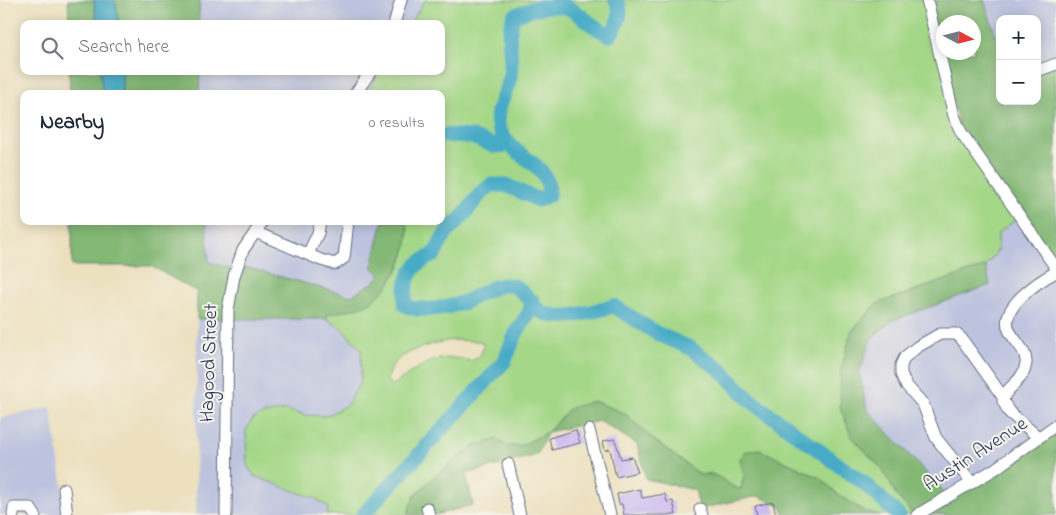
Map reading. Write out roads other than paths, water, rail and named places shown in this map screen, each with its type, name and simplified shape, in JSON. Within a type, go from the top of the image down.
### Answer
[{"type":"street","points":[[395,20],[401,0]]},
{"type":"street","points":[[927,0],[954,116],[961,132],[1056,268]]},
{"type":"street","points":[[1041,69],[1056,64]]},
{"type":"street","points":[[358,90],[368,75]]},
{"type":"street","name":"Hagood Street","points":[[226,515],[228,310],[234,276],[240,256],[260,225]]},
{"type":"street","points":[[308,254],[318,233],[319,225]]},
{"type":"street","points":[[255,232],[332,263],[343,260],[348,225]]},
{"type":"street","points":[[1003,396],[1016,384],[1026,363],[1023,350],[1009,330],[1008,316],[1011,308],[1034,285],[1056,272]]},
{"type":"street","points":[[972,483],[936,438],[924,404],[906,385],[901,374],[901,365],[905,357],[916,347],[940,334],[956,334],[961,338],[1003,396],[1004,404],[1009,412],[1038,437]]},
{"type":"street","name":"Austin Avenue","points":[[917,515],[972,483],[1056,425]]},
{"type":"street","points":[[589,430],[610,515]]},
{"type":"street","points":[[508,464],[520,515]]},
{"type":"street","points":[[64,489],[68,515]]},
{"type":"street","points":[[13,515],[14,508],[23,507],[30,508],[35,515]]},
{"type":"water","points":[[94,0],[115,0],[118,20],[96,20]]},
{"type":"water","points":[[101,75],[122,75],[122,90],[102,90]]},
{"type":"waterway","points":[[616,0],[620,14],[610,35],[598,29],[571,9],[564,7],[542,7],[514,16],[509,39],[510,76],[498,110],[498,124],[500,131],[513,148],[544,175],[548,184],[549,195],[538,200],[506,185],[491,185],[481,193],[464,215],[446,233],[434,255],[414,268],[407,281],[405,305],[419,309],[447,307],[464,302],[493,288],[507,285],[522,291],[539,310],[556,316],[576,315],[614,306],[656,333],[690,348],[721,370],[750,400],[865,484],[898,515]]},
{"type":"waterway","points":[[445,135],[472,137],[494,146],[510,145]]},
{"type":"waterway","points":[[363,515],[504,362],[517,331],[529,313],[533,301]]},
{"type":"waterway","points":[[714,369],[845,464],[906,515]]}]
